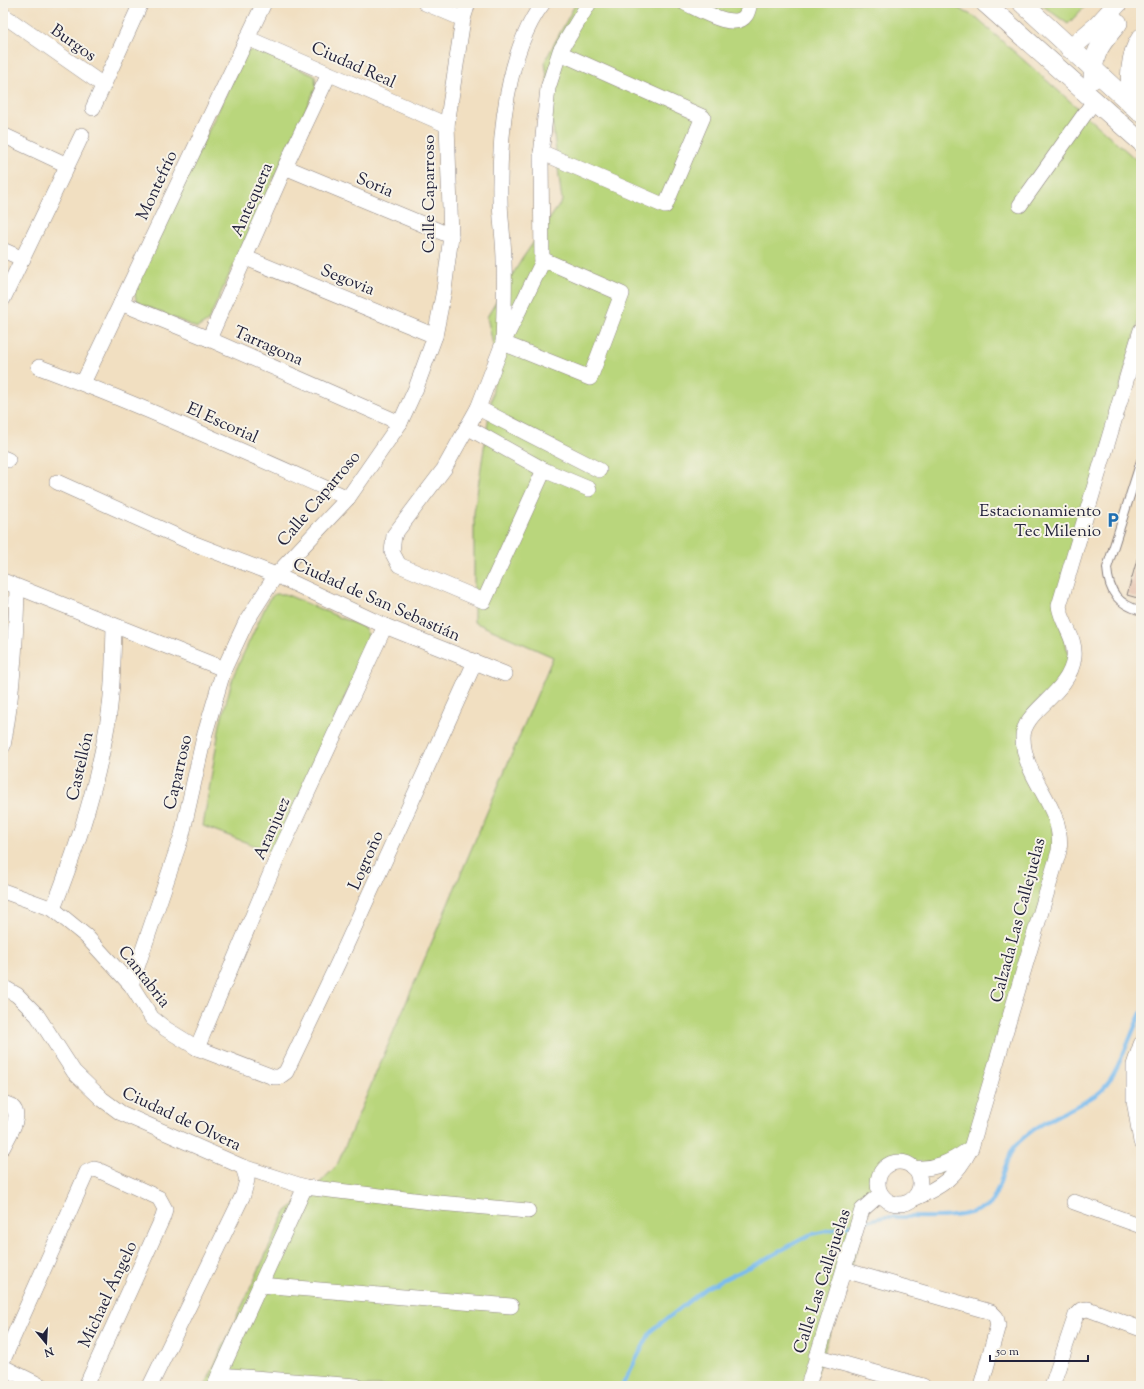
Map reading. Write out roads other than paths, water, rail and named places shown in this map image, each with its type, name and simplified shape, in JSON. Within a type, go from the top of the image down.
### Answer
[{"type":"street","points":[[93,108],[142,3]]},
{"type":"street","name":"Montefrío","points":[[83,383],[264,3]]},
{"type":"street","points":[[425,3],[463,19]]},
{"type":"street","name":"Calle Caparroso","points":[[276,575],[348,498],[400,423],[416,388],[435,336],[444,290],[451,236],[447,125],[463,19],[468,3]]},
{"type":"street","points":[[503,343],[504,261],[500,198],[502,127],[513,72],[531,19],[543,3]]},
{"type":"street","points":[[544,470],[484,602],[399,564],[392,552],[394,535],[444,469],[478,408],[503,343],[533,285],[542,263],[541,152],[548,88],[560,53],[589,3]]},
{"type":"street","points":[[685,3],[726,22],[737,22],[746,16],[750,3]]},
{"type":"street","points":[[985,3],[1141,142]]},
{"type":"street","points":[[1022,3],[1136,108]]},
{"type":"street","points":[[1070,48],[1098,25],[1118,3]]},
{"type":"street","points":[[1127,3],[1118,23],[1116,33],[1121,41],[1130,43],[1140,39]]},
{"type":"street","name":"Burgos","points":[[3,16],[103,85]]},
{"type":"street","points":[[1020,205],[1094,101],[1094,56],[1118,23]]},
{"type":"street","name":"Ciudad Real","points":[[247,38],[447,125]]},
{"type":"street","points":[[1136,108],[1130,75],[1140,39]]},
{"type":"street","points":[[541,152],[665,206],[703,117],[560,53]]},
{"type":"street","name":"Antequera","points":[[209,339],[285,167],[329,74]]},
{"type":"street","points":[[3,135],[67,165]]},
{"type":"street","points":[[3,299],[82,135]]},
{"type":"street","name":"Soria","points":[[285,167],[451,236]]},
{"type":"street","points":[[3,250],[23,259]]},
{"type":"street","name":"Segovia","points":[[246,258],[435,336]]},
{"type":"street","points":[[503,343],[590,378],[622,294],[542,259]]},
{"type":"street","name":"Tarragona","points":[[121,303],[209,339],[400,423]]},
{"type":"street","name":"Calzada Las Callejuelas","points":[[913,1199],[936,1190],[946,1182],[962,1165],[970,1148],[1060,842],[1060,828],[1055,815],[1028,764],[1024,750],[1023,735],[1026,722],[1054,696],[1067,678],[1074,658],[1074,642],[1063,622],[1059,606],[1141,330]]},
{"type":"street","name":"El Escorial","points":[[39,367],[83,383],[348,498]]},
{"type":"street","points":[[478,408],[599,470]]},
{"type":"street","points":[[467,427],[544,470],[590,489]]},
{"type":"street","name":"Ciudad de San Sebastián","points":[[58,482],[190,542],[276,575],[385,626],[506,674]]},
{"type":"street","name":"Caparroso","points":[[131,985],[182,835],[204,737],[224,669],[246,622],[276,575]]},
{"type":"street","points":[[3,581],[17,588],[224,669]]},
{"type":"street","points":[[3,746],[10,709],[16,644],[17,588]]},
{"type":"street","name":"Castellón","points":[[53,909],[83,830],[105,737],[113,678],[114,626]]},
{"type":"street","name":"Aranjuez","points":[[197,1048],[278,856],[385,626]]},
{"type":"street","name":"Logroño","points":[[286,1072],[338,963],[475,662]]},
{"type":"street","name":"Cantabria","points":[[3,891],[53,909],[86,936],[131,985],[152,1018],[166,1030],[197,1048],[273,1077],[279,1078],[286,1072]]},
{"type":"street","name":"Ciudad de Olvera","points":[[3,987],[17,995],[37,1015],[74,1072],[102,1099],[120,1113],[243,1167],[305,1187],[439,1203],[528,1211]]},
{"type":"street","points":[[1141,1044],[1134,1065],[1134,1100],[1141,1142]]},
{"type":"street","points":[[3,1103],[12,1107],[15,1112],[16,1120],[3,1147]]},
{"type":"street","points":[[913,1168],[918,1173],[920,1187],[913,1199],[900,1205],[886,1201],[880,1194],[877,1183],[878,1176],[887,1166],[900,1162],[913,1168],[924,1169],[942,1165],[956,1159],[970,1148]]},
{"type":"street","points":[[150,1386],[243,1195],[247,1180],[243,1167]]},
{"type":"street","name":"Michael Ángelo","points":[[3,1360],[85,1177],[90,1171],[98,1170],[159,1198],[165,1209],[163,1217],[86,1386]]},
{"type":"street","points":[[305,1187],[216,1380],[356,1386]]},
{"type":"street","name":"Calle Las Callejuelas","points":[[808,1386],[862,1210],[880,1194]]},
{"type":"street","points":[[1074,1202],[1141,1226]]},
{"type":"street","points":[[844,1270],[991,1312],[996,1317],[998,1325],[982,1386]]},
{"type":"street","points":[[260,1286],[511,1306]]},
{"type":"street","points":[[1052,1386],[1076,1315],[1081,1310],[1088,1309],[1141,1330]]},
{"type":"street","points":[[816,1356],[923,1386]]},
{"type":"street","points":[[3,1367],[41,1386]]},
{"type":"lane","points":[[1141,461],[1107,568],[1108,580],[1112,592],[1127,607],[1141,611]]},
{"type":"waterway","points":[[861,1223],[885,1217],[951,1216],[977,1211],[987,1206],[995,1196],[1011,1152],[1015,1146],[1037,1127],[1095,1096],[1108,1083],[1119,1064],[1141,1013]]},
{"type":"waterway","points":[[622,1386],[651,1331],[706,1288],[762,1261],[809,1235],[855,1224]]},
{"type":"place","name":"Estacionamiento Tec Milenio","points":[[1113,520]]}]
